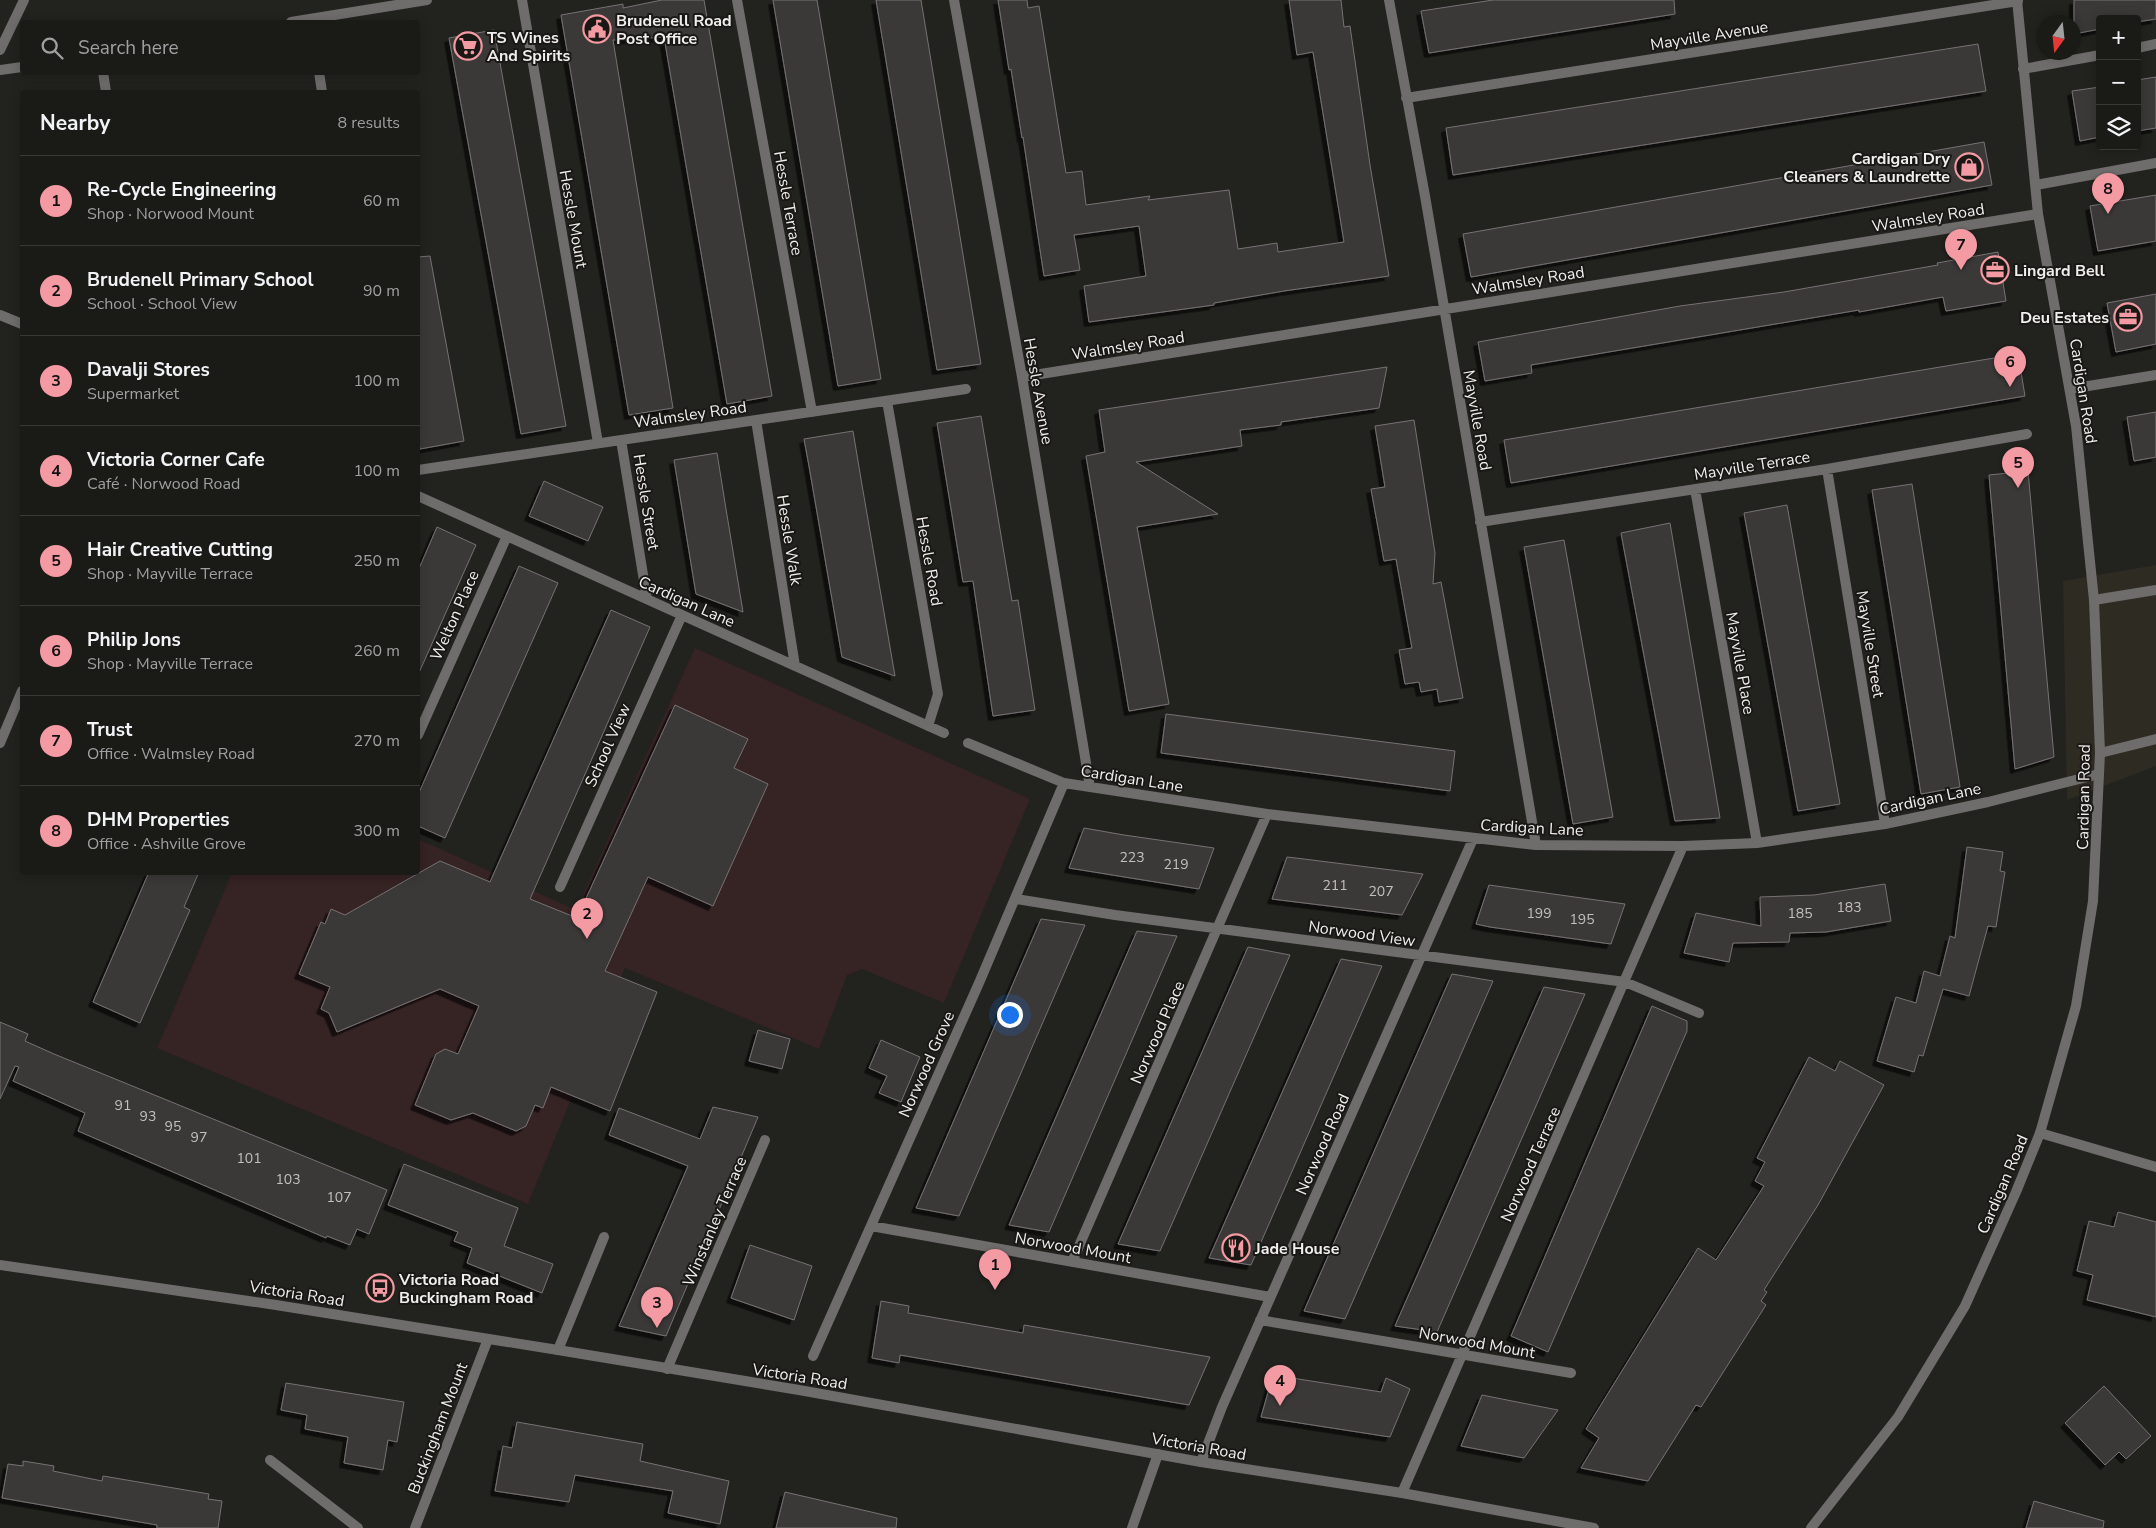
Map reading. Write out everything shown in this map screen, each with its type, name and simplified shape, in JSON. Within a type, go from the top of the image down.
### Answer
[{"type":"street","points":[[0,50],[24,0]]},
{"type":"street","points":[[316,20],[427,0]]},
{"type":"street","name":"Hessle Mount","points":[[522,0],[598,443]]},
{"type":"street","name":"Hessle Terrace","points":[[737,0],[812,412]]},
{"type":"street","name":"Hessle Avenue","points":[[954,0],[1022,377],[1090,787]]},
{"type":"street","name":"Mayville Road","points":[[1389,0],[1425,196],[1536,845]]},
{"type":"street","name":"Mayville Avenue","points":[[1406,98],[2017,0]]},
{"type":"street","name":"Cardigan Road","points":[[1810,1528],[1898,1417],[1965,1306],[2040,1133],[2076,1006],[2094,901],[2100,753],[2094,600],[2070,389],[2038,214],[2017,0]]},
{"type":"street","points":[[2141,47],[2156,44]]},
{"type":"street","points":[[2023,69],[2096,55]]},
{"type":"street","points":[[0,70],[20,67]]},
{"type":"street","points":[[103,75],[106,90]]},
{"type":"street","points":[[319,75],[322,90]]},
{"type":"street","points":[[2036,185],[2156,163]]},
{"type":"street","name":"Walmsley Road","points":[[1022,377],[2038,214]]},
{"type":"street","points":[[0,315],[20,323]]},
{"type":"street","points":[[2070,389],[2156,375]]},
{"type":"street","name":"Walmsley Road","points":[[420,470],[966,389]]},
{"type":"street","name":"Hessle Road","points":[[887,400],[938,694],[928,726]]},
{"type":"street","name":"Hessle Walk","points":[[756,420],[795,666]]},
{"type":"street","name":"Mayville Terrace","points":[[1480,522],[1827,469],[2027,434]]},
{"type":"street","name":"Hessle Street","points":[[621,440],[647,599]]},
{"type":"street","name":"Mayville Street","points":[[1827,469],[1885,824]]},
{"type":"street","name":"Mayville Place","points":[[1695,489],[1757,843]]},
{"type":"street","name":"Cardigan Lane","points":[[420,497],[944,733]]},
{"type":"street","name":"Welton Place","points":[[420,730],[507,536]]},
{"type":"street","points":[[2094,600],[2156,590]]},
{"type":"street","name":"School View","points":[[560,888],[682,615]]},
{"type":"street","points":[[0,743],[20,696]]},
{"type":"street","points":[[2100,753],[2156,739]]},
{"type":"street","name":"Cardigan Lane","points":[[968,743],[1064,783],[1268,814],[1536,845],[1683,846],[1757,843],[1885,824],[1988,802],[2099,774]]},
{"type":"street","name":"Norwood Grove","points":[[813,1356],[1016,899],[1064,783]]},
{"type":"street","name":"Norwood Place","points":[[1072,1262],[1268,814]]},
{"type":"street","name":"Norwood Road","points":[[1201,1462],[1222,1407],[1270,1297],[1473,839]]},
{"type":"street","name":"Norwood Terrace","points":[[1402,1493],[1683,846]]},
{"type":"street","name":"Norwood View","points":[[1016,899],[1218,929],[1625,982],[1699,1012]]},
{"type":"street","points":[[2040,1133],[2156,1167]]},
{"type":"street","name":"Winstanley Terrace","points":[[667,1369],[765,1140]]},
{"type":"street","name":"Norwood Mount","points":[[871,1226],[1270,1297]]},
{"type":"street","points":[[558,1350],[604,1237]]},
{"type":"street","name":"Victoria Road","points":[[0,1265],[276,1305],[558,1350],[1201,1462],[1402,1493],[1594,1528]]},
{"type":"street","name":"Norwood Mount","points":[[1260,1320],[1571,1373]]},
{"type":"street","name":"Buckingham Mount","points":[[415,1528],[488,1339]]},
{"type":"street","points":[[1132,1528],[1158,1454]]},
{"type":"street","points":[[270,1460],[358,1528]]},
{"type":"shaded area","points":[[2156,565],[2156,766],[2067,800],[2063,581]]},
{"type":"shaded area","points":[[695,648],[1030,799],[944,1003],[862,969],[847,975],[819,1049],[625,968],[528,1204],[157,1048],[231,875],[420,875],[420,840],[576,910]]},
{"type":"building","points":[[662,0],[704,0],[772,396],[727,404],[664,37],[613,40],[673,408],[629,415],[561,15],[623,4],[623,8]]},
{"type":"building","points":[[773,0],[817,0],[881,379],[838,386]]},
{"type":"building","points":[[876,0],[921,0],[981,364],[937,370]]},
{"type":"building","points":[[998,0],[1027,0],[1028,8],[1039,6],[1066,173],[1082,171],[1086,205],[1150,196],[1148,200],[1229,190],[1238,249],[1277,243],[1278,252],[1344,242],[1313,52],[1297,55],[1289,0],[1341,0],[1344,27],[1350,26],[1370,165],[1389,276],[1284,291],[1214,303],[1214,305],[1089,322],[1084,286],[1146,276],[1139,226],[1074,235],[1080,270],[1044,276],[1023,137],[1011,69],[1009,70]]},
{"type":"building","points":[[1493,0],[1674,0],[1675,14],[1429,53],[1421,11]]},
{"type":"building","points":[[2074,0],[2156,0],[2156,19],[2141,21],[2141,15],[2096,15],[2096,30],[2081,33],[2081,15],[2074,15]]},
{"type":"building","points":[[494,30],[566,426],[521,434],[449,38]]},
{"type":"building","points":[[1978,44],[1986,91],[1453,175],[1446,128]]},
{"type":"building","points":[[2156,77],[2156,128],[2141,130],[2141,105],[2141,79]]},
{"type":"building","points":[[2096,88],[2096,138],[2080,141],[2072,91]]},
{"type":"building","points":[[1984,142],[1992,185],[1471,277],[1463,234]]},
{"type":"building","points":[[2156,195],[2156,241],[2098,251],[2090,206]]},
{"type":"building","points":[[1998,252],[2006,301],[1946,311],[1943,297],[1531,365],[1532,373],[1485,381],[1478,342],[1680,306],[1784,292],[1938,265],[1937,263]]},
{"type":"building","points":[[430,256],[464,441],[420,449],[420,257]]},
{"type":"building","points":[[2156,294],[2156,344],[2116,352],[2107,303]]},
{"type":"building","points":[[2018,354],[2025,396],[1511,483],[1504,440]]},
{"type":"building","points":[[1387,367],[1379,408],[1240,430],[1242,446],[1136,462],[1218,514],[1137,527],[1169,704],[1129,711],[1086,456],[1105,452],[1099,410]]},
{"type":"building","points":[[2156,412],[2156,457],[2134,461],[2127,417]]},
{"type":"building","points":[[981,416],[1012,601],[1018,600],[1035,710],[993,716],[973,581],[963,582],[937,423]]},
{"type":"building","points":[[1414,420],[1435,553],[1433,584],[1441,582],[1463,698],[1439,702],[1437,689],[1421,692],[1419,682],[1405,684],[1399,650],[1412,648],[1396,559],[1384,561],[1371,489],[1385,487],[1375,426]]},
{"type":"building","points":[[853,431],[895,676],[842,657],[804,439]]},
{"type":"building","points":[[717,453],[743,612],[696,594],[674,460]]},
{"type":"building","points":[[2028,471],[2054,757],[2015,769],[1989,475]]},
{"type":"building","points":[[544,481],[603,507],[588,541],[529,516]]},
{"type":"building","points":[[1912,484],[1960,787],[1921,794],[1872,490]]},
{"type":"building","points":[[1787,505],[1840,804],[1798,811],[1744,513]]},
{"type":"building","points":[[1670,523],[1720,818],[1675,821],[1621,533]]},
{"type":"building","points":[[437,527],[476,545],[420,671],[420,566]]},
{"type":"building","points":[[1564,540],[1613,817],[1573,824],[1524,547]]},
{"type":"building","points":[[519,566],[558,583],[445,838],[420,827],[420,790]]},
{"type":"building","points":[[611,610],[650,627],[530,899],[577,918],[675,705],[748,739],[734,768],[768,784],[713,906],[648,877],[605,971],[657,992],[610,1111],[551,1087],[543,1108],[535,1105],[526,1126],[516,1131],[473,1113],[451,1120],[415,1105],[436,1054],[445,1049],[458,1054],[479,1006],[440,989],[337,1032],[329,1013],[321,1009],[330,987],[299,974],[321,922],[325,924],[331,909],[345,915],[415,875],[420,875],[420,872],[440,861],[490,882]]},
{"type":"building","points":[[1166,714],[1455,751],[1450,791],[1161,753]]},
{"type":"building","points":[[1084,828],[1214,848],[1199,889],[1069,868]]},
{"type":"building","points":[[1967,847],[2003,852],[2000,871],[2005,872],[1996,927],[1988,926],[1969,996],[1943,989],[1923,1056],[1919,1055],[1914,1072],[1877,1061],[1896,997],[1916,1003],[1924,971],[1940,976],[1950,936],[1955,938]]},
{"type":"building","points":[[1287,857],[1423,874],[1402,915],[1272,899]]},
{"type":"building","points":[[148,875],[198,875],[184,907],[190,910],[140,1023],[93,1002]]},
{"type":"building","points":[[1885,884],[1891,921],[1826,932],[1790,933],[1789,942],[1733,943],[1729,962],[1684,953],[1696,913],[1761,926],[1760,897],[1814,895]]},
{"type":"building","points":[[1489,885],[1625,904],[1611,944],[1476,924]]},
{"type":"building","points":[[1041,919],[1085,925],[959,1216],[916,1208]]},
{"type":"building","points":[[1137,931],[1177,936],[1049,1232],[1009,1225]]},
{"type":"building","points":[[1248,947],[1290,955],[1160,1251],[1118,1244]]},
{"type":"building","points":[[1341,959],[1382,966],[1251,1265],[1209,1258]]},
{"type":"building","points":[[1452,974],[1493,981],[1345,1319],[1304,1311]]},
{"type":"building","points":[[1544,987],[1585,994],[1437,1332],[1395,1326]]},
{"type":"building","points":[[1652,1006],[1687,1021],[1687,1031],[1548,1352],[1511,1336]]},
{"type":"building","points":[[0,1022],[28,1034],[25,1041],[54,1054],[387,1190],[369,1234],[357,1229],[350,1245],[327,1236],[326,1238],[78,1131],[85,1113],[13,1081],[19,1067],[15,1066],[0,1099]]},
{"type":"building","points":[[758,1030],[790,1039],[782,1069],[749,1061]]},
{"type":"building","points":[[881,1040],[920,1057],[901,1102],[879,1093],[887,1076],[869,1068]]},
{"type":"building","points":[[1809,1057],[1835,1071],[1840,1061],[1884,1085],[1818,1205],[1764,1290],[1767,1292],[1761,1301],[1766,1305],[1701,1407],[1696,1405],[1648,1481],[1581,1468],[1599,1438],[1586,1429],[1698,1248],[1716,1260],[1764,1186],[1755,1181],[1765,1162],[1757,1158]]},
{"type":"building","points":[[713,1107],[758,1117],[666,1336],[619,1326],[688,1166],[609,1135],[619,1108],[700,1139]]},
{"type":"building","points":[[404,1164],[518,1208],[504,1246],[553,1264],[542,1293],[467,1263],[472,1248],[454,1241],[458,1232],[388,1205]]},
{"type":"building","points":[[2118,1212],[2156,1222],[2156,1317],[2087,1300],[2093,1275],[2077,1271],[2089,1221],[2114,1227]]},
{"type":"building","points":[[750,1245],[812,1266],[794,1320],[731,1298]]},
{"type":"building","points":[[881,1301],[909,1306],[908,1313],[1023,1333],[1024,1325],[1210,1357],[1189,1405],[900,1355],[899,1363],[872,1358]]},
{"type":"building","points":[[1273,1375],[1381,1392],[1386,1378],[1410,1389],[1390,1437],[1261,1417]]},
{"type":"building","points":[[286,1383],[404,1402],[397,1442],[388,1440],[383,1470],[344,1463],[348,1437],[305,1429],[307,1415],[281,1410]]},
{"type":"building","points":[[2104,1386],[2151,1436],[2126,1459],[2119,1452],[2105,1465],[2065,1423]]},
{"type":"building","points":[[1482,1395],[1558,1410],[1524,1458],[1461,1446]]},
{"type":"building","points":[[517,1422],[643,1444],[640,1461],[729,1481],[720,1524],[668,1513],[673,1491],[575,1475],[569,1502],[495,1491],[503,1446],[512,1448]]},
{"type":"building","points":[[23,1461],[54,1466],[53,1471],[102,1481],[103,1476],[209,1494],[208,1499],[222,1501],[218,1528],[157,1528],[157,1525],[2,1498],[8,1464],[23,1466]]},
{"type":"building","points":[[785,1492],[897,1518],[896,1528],[776,1528]]},
{"type":"building","points":[[2034,1501],[2104,1521],[2103,1528],[2026,1528]]},
{"type":"place","name":"Brudenell Road Post Office","points":[[597,29]]},
{"type":"place","name":"TS Wines And Spirits","points":[[468,46]]},
{"type":"place","name":"Cardigan Dry Cleaners & Laundrette","points":[[1969,167]]},
{"type":"place","name":"DHM Properties","points":[[2108,214]]},
{"type":"place","name":"Trust","points":[[1961,270]]},
{"type":"place","name":"Lingard Bell","points":[[1995,270]]},
{"type":"place","name":"Deu Estates","points":[[2128,317]]},
{"type":"place","name":"Philip Jons","points":[[2010,387]]},
{"type":"place","name":"Hair Creative Cutting","points":[[2018,488]]},
{"type":"place","name":"Brudenell Primary School","points":[[587,939]]},
{"type":"place","name":"Jade House","points":[[1236,1248]]},
{"type":"place","name":"Victoria Road Buckingham Road","points":[[380,1288]]},
{"type":"place","name":"Re-Cycle Engineering","points":[[995,1290]]},
{"type":"place","name":"Davalji Stores","points":[[657,1328]]},
{"type":"place","name":"Victoria Corner Cafe","points":[[1280,1406]]}]
